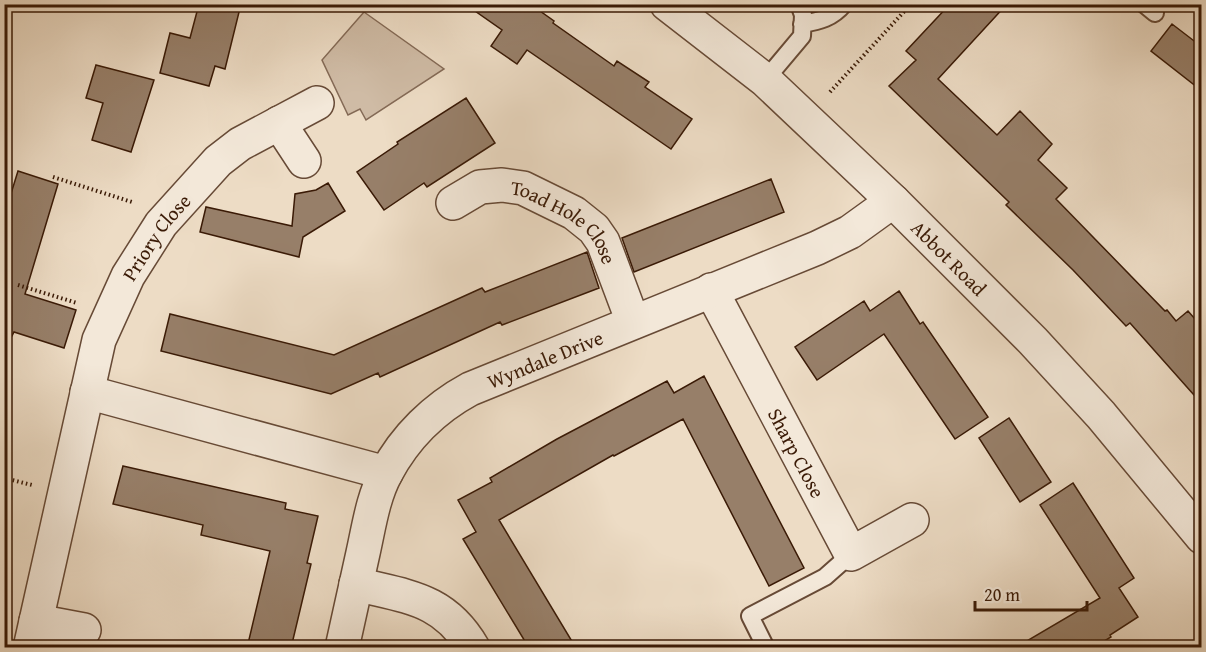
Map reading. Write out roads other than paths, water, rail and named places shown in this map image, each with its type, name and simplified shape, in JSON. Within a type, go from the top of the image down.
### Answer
[{"type":"street","name":"Abbot Road","points":[[667,4],[765,80],[893,201],[1033,341],[1101,415],[1202,537]]},
{"type":"street","name":"Priory Close","points":[[84,630],[33,634],[99,340],[110,313],[128,276],[161,224],[218,161],[240,144],[317,103]]},
{"type":"street","points":[[279,123],[304,161]]},
{"type":"street","name":"Toad Hole Close","points":[[453,203],[480,187],[502,185],[523,188],[574,213],[594,229],[603,242],[633,321]]},
{"type":"street","name":"Wyndale Drive","points":[[342,648],[375,501],[386,473],[433,412],[470,389],[817,248],[842,236],[893,201]]},
{"type":"street","name":"Sharp Close","points":[[711,290],[851,554]]},
{"type":"street","points":[[87,392],[386,473]]},
{"type":"street","points":[[851,554],[912,520]]},
{"type":"street","points":[[356,584],[401,596],[437,609],[459,625],[473,648]]},
{"type":"lane","points":[[765,80],[802,36],[803,15],[799,4]]},
{"type":"lane","points":[[802,24],[818,22],[830,17],[844,4]]},
{"type":"lane","points":[[766,648],[750,616],[825,577],[851,554]]}]
